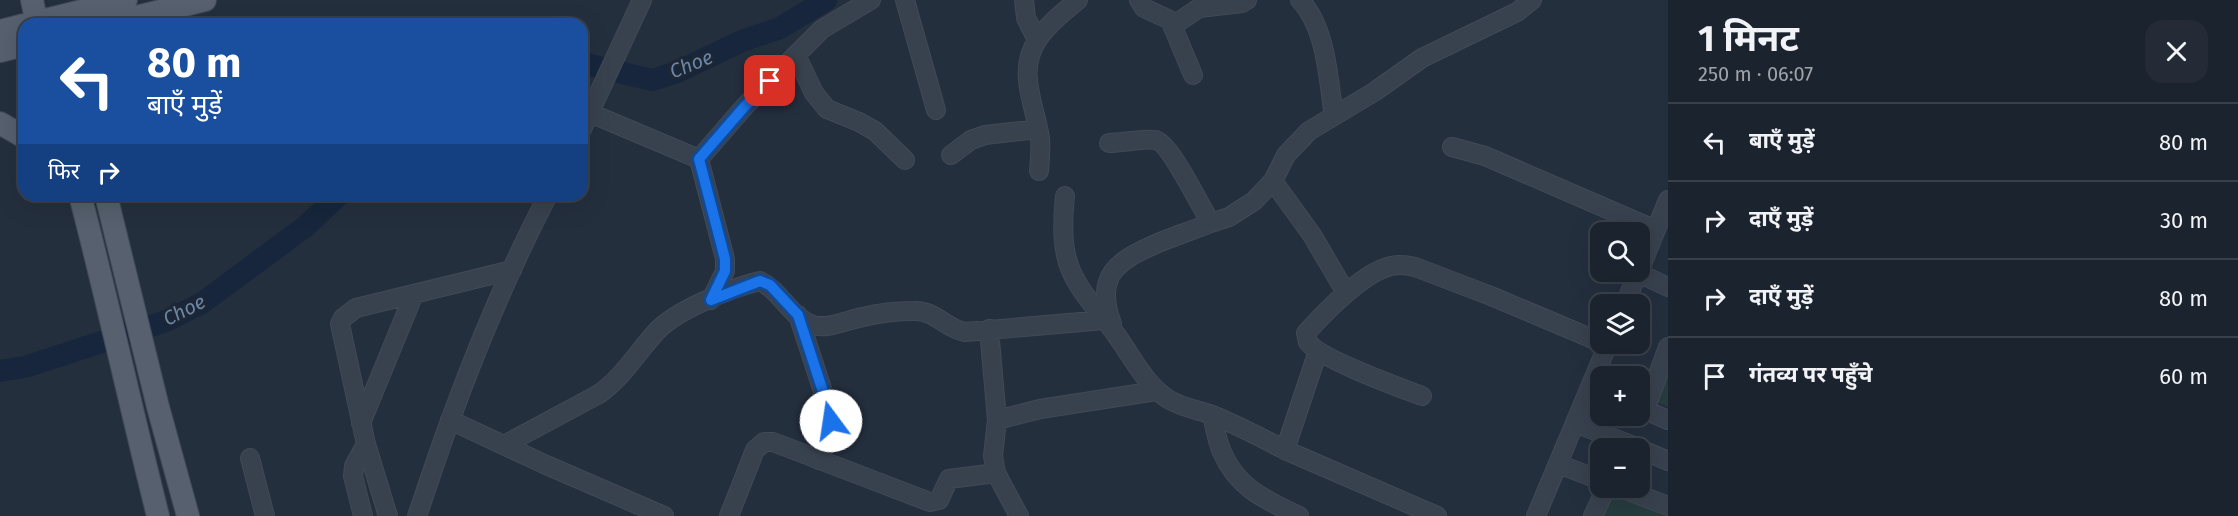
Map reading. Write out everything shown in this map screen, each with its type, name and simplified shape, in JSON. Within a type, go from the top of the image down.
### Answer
[{"type":"main road","points":[[32,0],[32,18]]},
{"type":"main road","points":[[104,10],[126,0]]},
{"type":"main road","points":[[50,18],[65,13],[104,10],[163,17],[205,0]]},
{"type":"main road","points":[[0,31],[18,27]]},
{"type":"main road","points":[[0,51],[18,46]]},
{"type":"main road","points":[[0,123],[18,134]]},
{"type":"main road","points":[[82,201],[104,284],[126,388],[158,516]]},
{"type":"main road","points":[[107,201],[158,407],[188,516]]},
{"type":"street","points":[[699,159],[745,106],[822,29],[872,0]]},
{"type":"street","points":[[904,0],[936,110]]},
{"type":"street","points":[[1024,0],[1026,18],[1037,40]]},
{"type":"street","points":[[1039,171],[1041,152],[1027,72],[1032,50],[1049,25],[1078,0]]},
{"type":"street","points":[[1139,0],[1144,8],[1170,20],[1174,25],[1193,75]]},
{"type":"street","points":[[1174,25],[1200,8],[1242,3],[1247,0]]},
{"type":"street","points":[[1300,0],[1312,18],[1323,48],[1334,116]]},
{"type":"street","points":[[1110,327],[1105,299],[1108,278],[1117,264],[1126,257],[1167,239],[1229,217],[1254,201],[1273,181],[1286,155],[1309,131],[1374,92],[1422,58],[1517,12],[1533,0]]},
{"type":"street","points":[[640,4],[590,114],[699,159]]},
{"type":"street","points":[[796,55],[814,93],[827,109],[875,131],[905,160]]},
{"type":"street","points":[[951,155],[971,140],[985,135],[1038,129]]},
{"type":"street","points":[[1109,143],[1153,139],[1162,142],[1175,160],[1211,223]]},
{"type":"street","points":[[1452,147],[1485,156],[1659,236]]},
{"type":"street","points":[[699,159],[725,259],[725,271],[711,300]]},
{"type":"street","points":[[1273,181],[1312,235],[1346,293]]},
{"type":"street","points":[[1065,196],[1063,218],[1066,255],[1075,279],[1156,391],[1171,401],[1212,415],[1285,450],[1437,516]]},
{"type":"street","points":[[1650,251],[1659,236],[1668,200]]},
{"type":"street","points":[[417,516],[450,420],[512,270],[545,201]]},
{"type":"street","points":[[1422,396],[1364,373],[1318,351],[1308,341],[1306,333],[1346,293],[1380,270],[1390,266],[1402,264],[1491,296],[1590,337]]},
{"type":"street","points":[[388,516],[361,423],[340,324],[343,318],[356,308],[512,270]]},
{"type":"street","points":[[1650,277],[1668,287]]},
{"type":"street","points":[[504,445],[599,394],[613,384],[668,321],[711,300],[760,281],[770,285],[805,322],[820,327],[866,316],[922,311],[940,318],[958,331],[1110,327]]},
{"type":"street","points":[[361,423],[414,294]]},
{"type":"street","points":[[798,315],[829,410],[830,429],[819,460]]},
{"type":"street","points":[[989,329],[997,420],[993,456],[996,473],[1019,516]]},
{"type":"street","points":[[1650,390],[1668,347]]},
{"type":"street","points":[[1285,450],[1318,351]]},
{"type":"street","points":[[997,420],[1040,409],[1156,391]]},
{"type":"street","points":[[1536,516],[1575,423],[1590,398]]},
{"type":"street","points":[[1650,412],[1668,420]]},
{"type":"street","points":[[1212,415],[1221,451],[1247,489],[1269,508],[1299,516]]},
{"type":"street","points":[[450,420],[664,516]]},
{"type":"street","points":[[1575,423],[1612,438]]},
{"type":"street","points":[[729,516],[754,450],[764,442],[773,442],[930,502],[939,500],[949,479],[996,473]]},
{"type":"street","points":[[363,516],[353,476],[354,466],[366,444]]},
{"type":"street","points":[[1650,453],[1668,460]]},
{"type":"street","points":[[250,458],[265,516]]},
{"type":"street","points":[[1558,464],[1590,476]]},
{"type":"street","points":[[1593,516],[1601,498]]},
{"type":"street","points":[[1647,498],[1668,506]]},
{"type":"green space","points":[[1668,361],[1668,407],[1652,400]]},
{"type":"green space","points":[[1610,498],[1635,498],[1668,512],[1668,516],[1603,516]]},
{"type":"waterway","name":"Choe","points":[[588,64],[652,80],[677,72],[742,41],[780,28],[826,0]]},
{"type":"waterway","name":"Choe","points":[[0,371],[25,367],[166,321],[202,303],[306,226],[333,201]]},
{"type":"route","points":[[770,81],[699,159],[725,259],[722,281],[711,300],[760,281],[770,285],[798,315],[831,421]]}]
